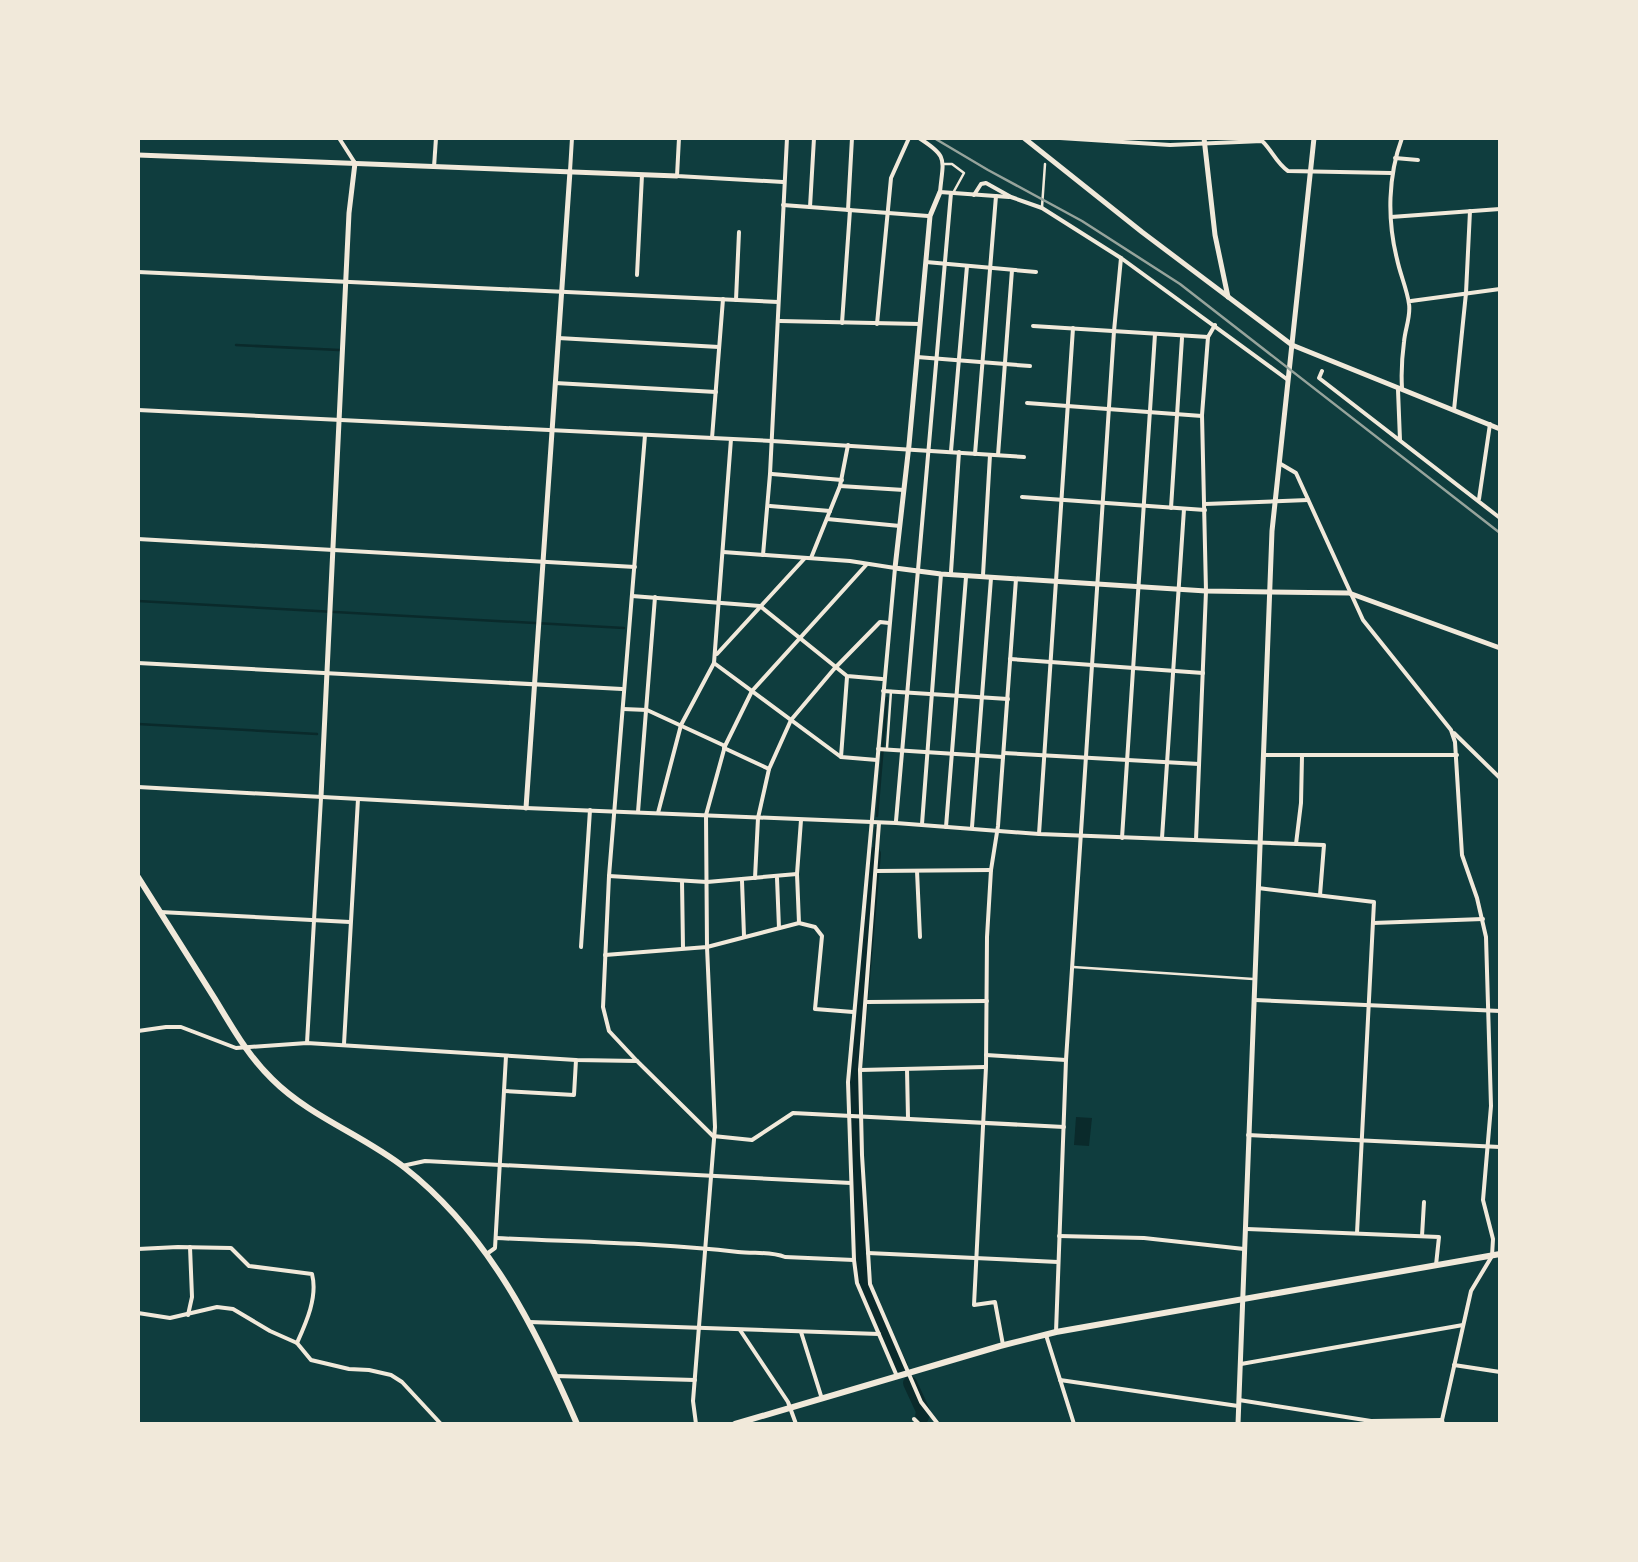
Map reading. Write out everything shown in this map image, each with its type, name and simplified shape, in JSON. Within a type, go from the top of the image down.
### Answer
[{"type":"main road","points":[[138,876],[245,1048],[272,1079],[301,1104],[402,1166],[458,1217],[487,1254],[529,1322],[576,1424]]},
{"type":"main road","points":[[735,1424],[1056,1332],[1496,1255]]},
{"type":"street","points":[[307,1043],[350,188],[355,163],[339,138]]},
{"type":"street","points":[[434,167],[436,138]]},
{"type":"street","points":[[526,808],[572,138]]},
{"type":"street","points":[[677,176],[679,138]]},
{"type":"street","points":[[763,555],[787,138]]},
{"type":"street","points":[[810,207],[814,138]]},
{"type":"street","points":[[842,323],[852,138]]},
{"type":"street","points":[[877,324],[891,178],[909,138]]},
{"type":"street","points":[[897,1377],[857,1282],[848,1082],[930,216],[940,192],[940,152],[919,138]]},
{"type":"street","points":[[1024,138],[1292,345],[1500,430]]},
{"type":"street","points":[[1035,144],[1040,138]]},
{"type":"street","points":[[1060,138],[1170,145],[1204,140],[1262,141],[1288,171],[1391,172]]},
{"type":"street","points":[[1238,1424],[1275,502],[1314,138]]},
{"type":"street","points":[[1400,440],[1401,368],[1409,301],[1396,255],[1391,172],[1402,138]]},
{"type":"street","points":[[1204,140],[1215,235],[1228,298]]},
{"type":"street","points":[[138,154],[785,182]]},
{"type":"street","points":[[1394,158],[1418,160]]},
{"type":"street","points":[[896,823],[952,193],[964,172],[952,164],[942,164]]},
{"type":"street","points":[[1042,208],[1045,164]]},
{"type":"street","points":[[637,275],[642,175]]},
{"type":"street","points":[[974,195],[984,182],[1011,197]]},
{"type":"street","points":[[940,192],[1011,197],[1042,208],[1121,258],[1288,380]]},
{"type":"street","points":[[974,454],[996,196]]},
{"type":"street","points":[[783,205],[930,216]]},
{"type":"street","points":[[1391,217],[1500,209]]},
{"type":"street","points":[[1454,410],[1470,211]]},
{"type":"street","points":[[736,300],[739,232]]},
{"type":"street","points":[[1056,1332],[1066,1060],[1121,258]]},
{"type":"street","points":[[926,262],[1036,272]]},
{"type":"street","points":[[951,452],[967,266]]},
{"type":"street","points":[[998,455],[1012,270]]},
{"type":"street","points":[[138,272],[778,302]]},
{"type":"street","points":[[1409,301],[1500,289]]},
{"type":"street","points":[[712,438],[722,299]]},
{"type":"street","points":[[778,321],[920,324]]},
{"type":"street","points":[[1033,326],[1208,336]]},
{"type":"street","points":[[1196,840],[1206,591],[1202,416],[1208,336],[1215,326]]},
{"type":"street","points":[[1039,834],[1074,328]]},
{"type":"street","points":[[1122,838],[1155,334]]},
{"type":"street","points":[[1172,508],[1182,336]]},
{"type":"street","points":[[558,338],[719,347]]},
{"type":"street","points":[[917,357],[1030,366]]},
{"type":"street","points":[[1322,370],[1319,378],[1500,518]]},
{"type":"street","points":[[555,383],[716,392]]},
{"type":"street","points":[[1028,403],[1202,416]]},
{"type":"street","points":[[138,410],[1024,457]]},
{"type":"street","points":[[1478,501],[1490,424]]},
{"type":"street","points":[[645,435],[609,876],[603,1007],[610,1030],[713,1136],[752,1140],[793,1113],[1064,1127]]},
{"type":"street","points":[[714,659],[732,439]]},
{"type":"street","points":[[658,813],[681,725],[714,659],[808,558],[841,483],[848,446]]},
{"type":"street","points":[[951,575],[959,452]]},
{"type":"street","points":[[982,577],[990,455]]},
{"type":"street","points":[[1279,463],[1296,472],[1349,593],[1373,636],[1451,730],[1500,778]]},
{"type":"street","points":[[770,474],[904,490]]},
{"type":"street","points":[[1022,497],[1184,509],[1308,500]]},
{"type":"street","points":[[768,506],[830,511]]},
{"type":"street","points":[[1162,839],[1184,509]]},
{"type":"street","points":[[827,519],[900,526]]},
{"type":"street","points":[[138,540],[634,567]]},
{"type":"street","points":[[722,552],[868,563],[991,578],[1206,591],[1349,593],[1500,648]]},
{"type":"street","points":[[696,1424],[693,1411],[715,1127],[706,816],[725,747],[752,692],[868,563]]},
{"type":"street","points":[[922,825],[941,574]]},
{"type":"street","points":[[946,826],[966,576]]},
{"type":"street","points":[[972,828],[991,578]]},
{"type":"street","points":[[1004,1345],[995,1302],[974,1305],[986,1067],[986,937],[998,831],[1016,579]]},
{"type":"street","points":[[632,596],[760,606],[847,676],[884,679]]},
{"type":"street","points":[[638,812],[655,597]]},
{"type":"street","points":[[754,878],[758,818],[769,769],[791,720],[834,668],[880,622],[889,623]]},
{"type":"street","points":[[714,659],[840,757],[877,760]]},
{"type":"street","points":[[1010,659],[1203,673]]},
{"type":"street","points":[[138,663],[624,689]]},
{"type":"street","points":[[840,757],[847,676]]},
{"type":"street","points":[[883,691],[1008,699]]},
{"type":"street","points":[[886,749],[891,691]]},
{"type":"street","points":[[623,708],[647,710],[769,769]]},
{"type":"street","points":[[1060,1380],[1372,1421],[1442,1422],[1471,1291],[1496,1255],[1483,1200],[1491,1093],[1483,919],[1462,855],[1457,755],[1451,730]]},
{"type":"street","points":[[878,749],[1199,764]]},
{"type":"street","points":[[1264,755],[1457,755]]},
{"type":"street","points":[[1296,844],[1302,756]]},
{"type":"street","points":[[138,787],[896,823],[1122,838],[1324,844],[1320,895]]},
{"type":"street","points":[[344,1046],[358,799]]},
{"type":"street","points":[[581,947],[590,810]]},
{"type":"street","points":[[799,924],[801,820]]},
{"type":"street","points":[[879,823],[860,1070],[870,1284],[921,1402],[938,1424]]},
{"type":"street","points":[[876,872],[991,870]]},
{"type":"street","points":[[917,872],[920,937]]},
{"type":"street","points":[[609,876],[706,882],[797,874]]},
{"type":"street","points":[[777,876],[779,928]]},
{"type":"street","points":[[742,879],[744,936]]},
{"type":"street","points":[[682,881],[683,948]]},
{"type":"street","points":[[1258,888],[1374,902],[1358,1233]]},
{"type":"street","points":[[160,912],[351,922]]},
{"type":"street","points":[[1373,924],[1483,919]]},
{"type":"street","points":[[605,954],[707,946],[799,924],[815,927],[822,936],[816,1009],[854,1012]]},
{"type":"street","points":[[1073,967],[1254,979]]},
{"type":"street","points":[[1253,1000],[1500,1011]]},
{"type":"street","points":[[856,1006],[987,1001]]},
{"type":"street","points":[[138,1031],[181,1028],[236,1048],[307,1043],[636,1061]]},
{"type":"street","points":[[986,1055],[1066,1060]]},
{"type":"street","points":[[487,1254],[495,1248],[496,1238],[506,1056]]},
{"type":"street","points":[[504,1091],[574,1095],[576,1060]]},
{"type":"street","points":[[860,1070],[986,1067]]},
{"type":"street","points":[[907,1069],[908,1118]]},
{"type":"street","points":[[1248,1135],[1500,1147]]},
{"type":"street","points":[[402,1166],[425,1162],[851,1184]]},
{"type":"street","points":[[1422,1236],[1424,1202]]},
{"type":"street","points":[[1244,1229],[1439,1237],[1436,1265]]},
{"type":"street","points":[[1058,1236],[1144,1238],[1244,1248]]},
{"type":"street","points":[[496,1238],[854,1260]]},
{"type":"street","points":[[188,1315],[192,1297],[190,1248]]},
{"type":"street","points":[[138,1249],[231,1248],[249,1266],[312,1274],[308,1318],[297,1343]]},
{"type":"street","points":[[868,1253],[1058,1262]]},
{"type":"street","points":[[138,1314],[170,1318],[216,1307],[233,1309],[297,1343],[311,1360],[380,1372],[402,1382],[441,1424]]},
{"type":"street","points":[[529,1322],[879,1334]]},
{"type":"street","points":[[1241,1364],[1463,1325]]},
{"type":"street","points":[[740,1330],[790,1408],[796,1424]]},
{"type":"street","points":[[801,1332],[822,1399]]},
{"type":"street","points":[[1046,1335],[1074,1424]]},
{"type":"street","points":[[1454,1365],[1500,1372]]},
{"type":"street","points":[[556,1376],[695,1380]]},
{"type":"street","points":[[914,1419],[919,1424]]},
{"type":"water","points":[[1076,1117],[1092,1118],[1089,1146],[1074,1145]]},
{"type":"waterway","points":[[236,345],[339,350]]},
{"type":"waterway","points":[[138,601],[624,628]]},
{"type":"waterway","points":[[877,816],[887,698]]},
{"type":"waterway","points":[[138,724],[317,734]]},
{"type":"waterway","points":[[874,854],[876,828]]},
{"type":"waterway","points":[[874,854],[855,1071],[859,1228],[865,1286],[901,1366]]},
{"type":"waterway","points":[[910,1383],[922,1417]]},
{"type":"railway","points":[[934,138],[1082,221],[1180,284],[1500,533]]}]
